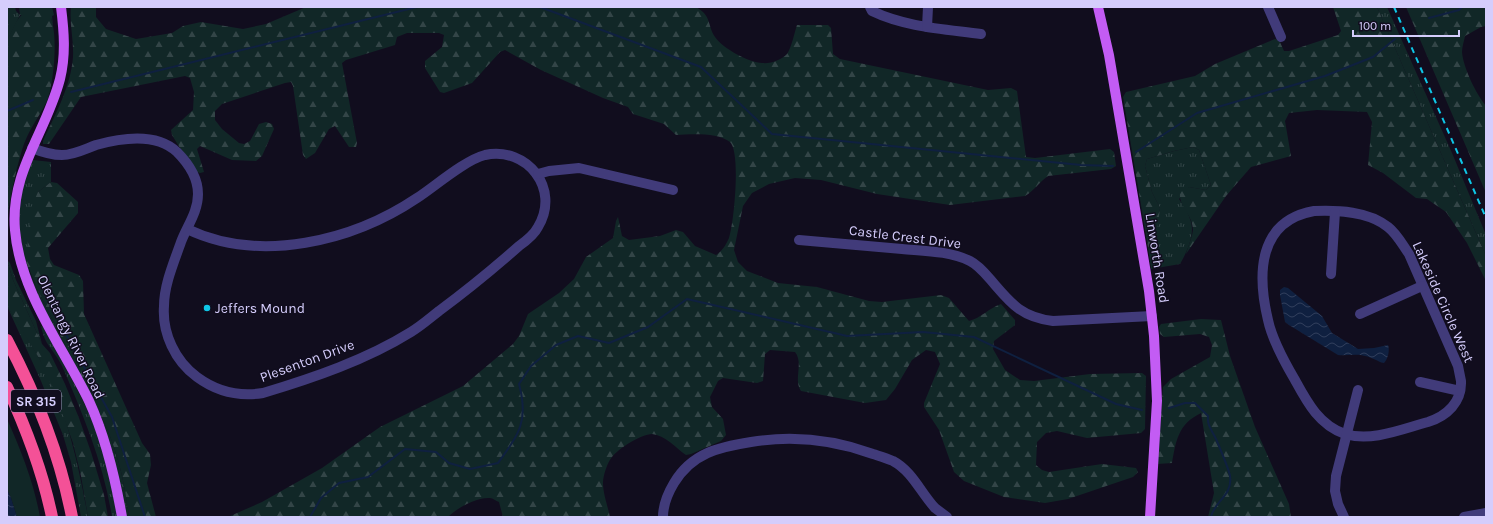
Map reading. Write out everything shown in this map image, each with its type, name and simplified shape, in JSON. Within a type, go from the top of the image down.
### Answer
[{"type":"highway","name":"SR 315","points":[[7,340],[41,412],[59,464],[72,517]]},
{"type":"highway","name":"SR 315","points":[[8,390],[40,470],[52,517]]},
{"type":"main road","name":"Olentangy River Road","points":[[61,7],[64,34],[64,56],[60,78],[54,100],[23,168],[16,195],[15,231],[21,261],[34,298],[89,403],[103,439],[116,479],[122,517]]},
{"type":"main road","name":"Linworth Road","points":[[1098,7],[1150,291],[1157,370],[1157,401],[1150,517]]},
{"type":"street","points":[[870,7],[872,11],[881,16],[928,27],[981,34]]},
{"type":"street","points":[[928,7],[928,27]]},
{"type":"street","points":[[1268,7],[1281,37]]},
{"type":"street","name":"Plesenton Drive","points":[[32,148],[42,152],[61,155],[112,141],[144,138],[159,142],[176,151],[186,162],[194,176],[198,194],[195,213],[182,241],[167,287],[164,306],[165,326],[170,342],[180,360],[191,372],[206,384],[238,394],[254,394],[285,386],[316,375],[374,352],[412,331],[528,240],[538,228],[544,212],[545,195],[538,174]]},
{"type":"street","points":[[187,229],[221,241],[249,245],[282,246],[314,241],[347,232],[377,221],[417,198],[465,165],[484,156],[505,155],[524,162],[538,174],[550,171],[579,168],[673,190]]},
{"type":"street","name":"Lakeside Circle West","points":[[1347,434],[1337,430],[1321,419],[1308,404],[1279,350],[1268,321],[1263,280],[1265,252],[1278,227],[1286,221],[1304,213],[1314,211],[1355,213],[1373,218],[1387,226],[1398,237],[1409,254],[1458,366],[1461,381],[1460,391]]},
{"type":"street","points":[[1331,274],[1335,212]]},
{"type":"street","name":"Castle Crest Drive","points":[[799,240],[933,252],[960,256],[972,261],[981,268],[1015,307],[1027,315],[1040,320],[1053,321],[1152,316]]},
{"type":"street","points":[[1360,314],[1422,286]]},
{"type":"street","points":[[1347,434],[1362,436],[1378,435],[1431,421],[1444,415],[1450,410],[1460,391],[1420,382]]},
{"type":"street","points":[[1344,517],[1338,504],[1335,491],[1336,476],[1358,390]]},
{"type":"street","points":[[663,517],[666,501],[678,476],[689,465],[703,455],[717,448],[734,444],[788,438],[807,439],[851,446],[893,461],[910,475],[935,507],[947,517]]},
{"type":"street","points":[[1464,517],[1486,513]]},
{"type":"green space","points":[[7,7],[15,7],[16,11],[20,15],[7,41]]},
{"type":"green space","points":[[19,7],[52,7],[54,15],[52,16],[53,25],[51,18],[20,15]]},
{"type":"green space","points":[[71,7],[96,7],[96,17],[106,29],[136,39],[172,33],[183,26],[201,22],[243,29],[266,24],[306,7],[696,7],[705,14],[715,37],[724,46],[737,54],[757,62],[772,62],[785,56],[788,52],[797,25],[828,25],[831,28],[833,54],[840,59],[988,90],[1011,88],[1017,91],[1026,157],[1035,158],[1110,149],[1114,152],[1116,166],[1111,169],[1048,176],[1025,196],[950,205],[877,194],[821,180],[795,178],[769,184],[752,193],[743,206],[734,250],[738,262],[747,271],[778,283],[817,287],[869,301],[882,302],[941,295],[949,298],[969,321],[1001,304],[1015,320],[1015,325],[994,341],[993,349],[1005,370],[1020,380],[1034,381],[1090,374],[1142,373],[1146,376],[1145,429],[1141,433],[1087,438],[1057,431],[1046,433],[1037,442],[1036,465],[1042,470],[1049,472],[1102,464],[1136,468],[1138,472],[1133,477],[1068,499],[1045,503],[1004,497],[964,481],[954,472],[939,430],[924,407],[924,403],[940,364],[935,352],[926,350],[912,360],[895,389],[886,400],[865,403],[801,391],[798,382],[799,361],[795,352],[770,350],[765,354],[763,381],[757,383],[723,378],[718,381],[710,397],[712,407],[723,419],[726,435],[721,441],[686,455],[666,439],[652,434],[636,439],[624,446],[615,454],[607,466],[603,480],[603,487],[610,517],[503,517],[499,502],[492,498],[485,498],[467,504],[456,510],[448,517],[228,517],[262,502],[322,468],[380,427],[463,386],[513,344],[519,336],[528,314],[559,293],[574,279],[586,257],[613,238],[618,217],[622,236],[629,240],[660,236],[676,230],[683,232],[695,246],[716,255],[720,252],[729,238],[733,218],[736,173],[733,148],[730,142],[725,139],[711,135],[676,135],[664,124],[633,114],[628,107],[603,98],[541,70],[505,50],[500,52],[472,83],[444,93],[440,92],[425,68],[425,61],[442,47],[444,35],[439,33],[407,33],[397,37],[395,45],[346,60],[342,63],[357,143],[356,147],[349,147],[335,126],[329,129],[315,153],[306,159],[303,155],[293,86],[291,82],[222,104],[215,111],[215,120],[222,129],[239,143],[244,144],[250,141],[259,124],[266,122],[272,124],[274,129],[262,156],[256,161],[232,160],[200,146],[197,149],[204,172],[200,173],[194,171],[172,135],[171,130],[193,110],[194,92],[190,78],[185,76],[81,97],[49,144],[43,144],[66,89],[72,68],[73,51]]},
{"type":"green space","points":[[1333,7],[1377,7],[1486,256],[1486,281],[1467,243],[1446,212],[1427,199],[1416,198],[1383,173],[1368,165],[1372,122],[1367,112],[1317,110],[1289,113],[1285,121],[1291,156],[1251,167],[1226,196],[1186,254],[1193,230],[1191,220],[1181,202],[1180,192],[1189,187],[1206,190],[1211,185],[1199,150],[1193,147],[1147,159],[1145,166],[1152,192],[1160,208],[1158,224],[1152,245],[1148,247],[1123,97],[1126,92],[1195,76],[1215,64],[1275,39],[1279,40],[1284,51],[1289,51],[1338,35],[1341,31]]},
{"type":"green space","points":[[1377,7],[1387,7],[1452,153],[1486,235],[1486,256]]},
{"type":"green space","points":[[1406,7],[1486,7],[1486,26],[1481,27],[1465,36],[1462,52],[1471,80],[1478,95],[1486,106],[1486,193]]},
{"type":"green space","points":[[39,8],[47,12],[51,19],[55,41],[54,69],[50,93],[47,101],[24,143],[13,185],[7,221],[7,41],[18,19],[26,12]]},
{"type":"green space","points":[[1193,147],[1199,150],[1211,185],[1206,190],[1189,187],[1179,199],[1192,224],[1190,242],[1180,264],[1151,269],[1148,247],[1153,245],[1160,208],[1152,192],[1145,166],[1147,159]]},
{"type":"green space","points":[[33,160],[51,162],[51,182],[38,192],[29,271],[108,431],[122,474],[129,517],[126,517],[119,481],[37,295],[23,256],[19,222],[21,192],[29,167]]},
{"type":"green space","points":[[51,182],[57,183],[78,202],[78,213],[48,248],[50,259],[54,265],[79,275],[83,281],[84,314],[142,443],[150,454],[151,465],[147,483],[156,517],[129,517],[122,474],[108,431],[37,289],[26,261],[31,208],[38,192]]},
{"type":"green space","points":[[7,260],[10,263],[16,280],[36,321],[42,344],[13,280]]},
{"type":"green space","points":[[7,261],[13,280],[42,344],[50,353],[79,418],[104,495],[108,517],[88,517],[81,476],[73,443],[55,393],[39,358],[7,306]]},
{"type":"green space","points":[[7,306],[39,358],[57,396],[70,435],[88,517],[81,517],[71,462],[63,435],[41,381]]},
{"type":"green space","points":[[1201,319],[1221,320],[1230,356],[1255,427],[1289,504],[1291,517],[1208,517],[1214,493],[1201,413],[1187,422],[1179,434],[1172,463],[1157,464],[1163,387],[1171,379],[1210,357],[1212,345],[1209,337],[1200,334],[1164,337],[1160,334],[1159,327],[1161,324]]},
{"type":"green space","points":[[41,326],[43,327],[74,383],[95,427],[108,470],[117,517],[112,517],[104,478],[78,403],[62,366],[46,341]]},
{"type":"green space","points":[[7,419],[26,467],[40,517],[17,517],[7,489]]},
{"type":"water","points":[[1284,287],[1288,288],[1322,316],[1332,333],[1358,349],[1388,345],[1388,357],[1384,363],[1362,355],[1338,355],[1285,322],[1280,295],[1280,290]]},
{"type":"water","points":[[7,489],[11,498],[17,517],[7,517]]},
{"type":"waterway","points":[[71,92],[417,7]]},
{"type":"waterway","points":[[540,7],[701,67],[772,134],[1081,165],[1113,166]]},
{"type":"waterway","points":[[1429,18],[1459,10],[1462,7]]},
{"type":"waterway","points":[[1136,152],[1197,113],[1325,76],[1373,57],[1395,39]]},
{"type":"waterway","points":[[7,111],[33,100]]},
{"type":"waterway","points":[[310,517],[321,498],[339,483],[368,477],[405,449],[436,452],[449,463],[470,469],[498,463],[517,435],[523,408],[519,384],[531,366],[556,345],[578,336],[609,343],[648,327],[687,299],[847,336],[923,332],[974,337],[1116,404],[1142,410]]},
{"type":"waterway","points":[[64,331],[112,417],[145,517]]},
{"type":"waterway","points":[[1169,408],[1185,403],[1195,403],[1208,416],[1209,425],[1230,476],[1229,489],[1213,511],[1211,517]]},
{"type":"railway","points":[[1394,7],[1486,218]]},
{"type":"place","name":"Jeffers Mound","points":[[207,308]]}]
